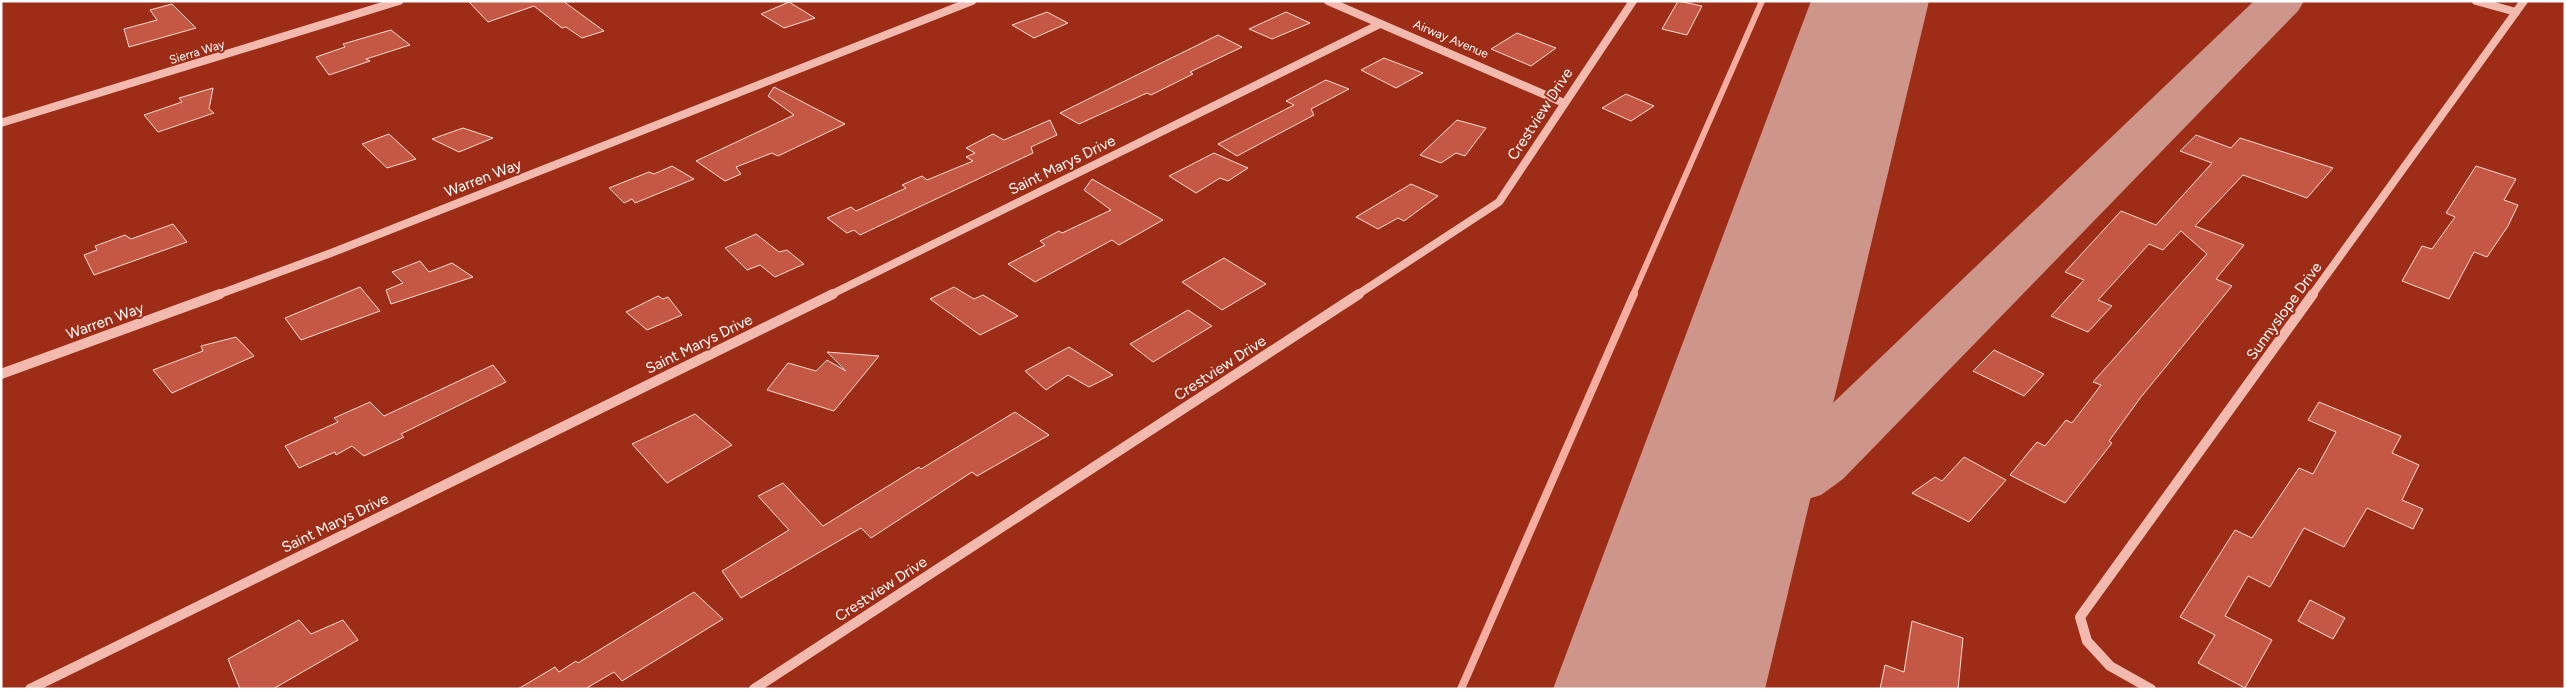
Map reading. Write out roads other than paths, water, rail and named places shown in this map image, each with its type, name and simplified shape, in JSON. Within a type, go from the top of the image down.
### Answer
[{"type":"street","name":"Sierra Way","points":[[1,124],[399,1]]},
{"type":"street","name":"Warren Way","points":[[1,374],[332,253],[972,1]]},
{"type":"street","name":"Airway Avenue","points":[[1328,1],[1564,103]]},
{"type":"street","name":"Crestview Drive","points":[[754,689],[1499,202],[1633,1]]},
{"type":"street","points":[[2476,1],[2516,12]]},
{"type":"street","name":"Sunnyslope Drive","points":[[2087,641],[2080,617],[2524,1]]},
{"type":"street","name":"Saint Marys Drive","points":[[30,689],[1380,24]]},
{"type":"street","points":[[2087,641],[2110,666],[2151,689]]},
{"type":"waterway","points":[[1633,295],[1762,1]]},
{"type":"waterway","points":[[1461,689],[1634,294]]}]
